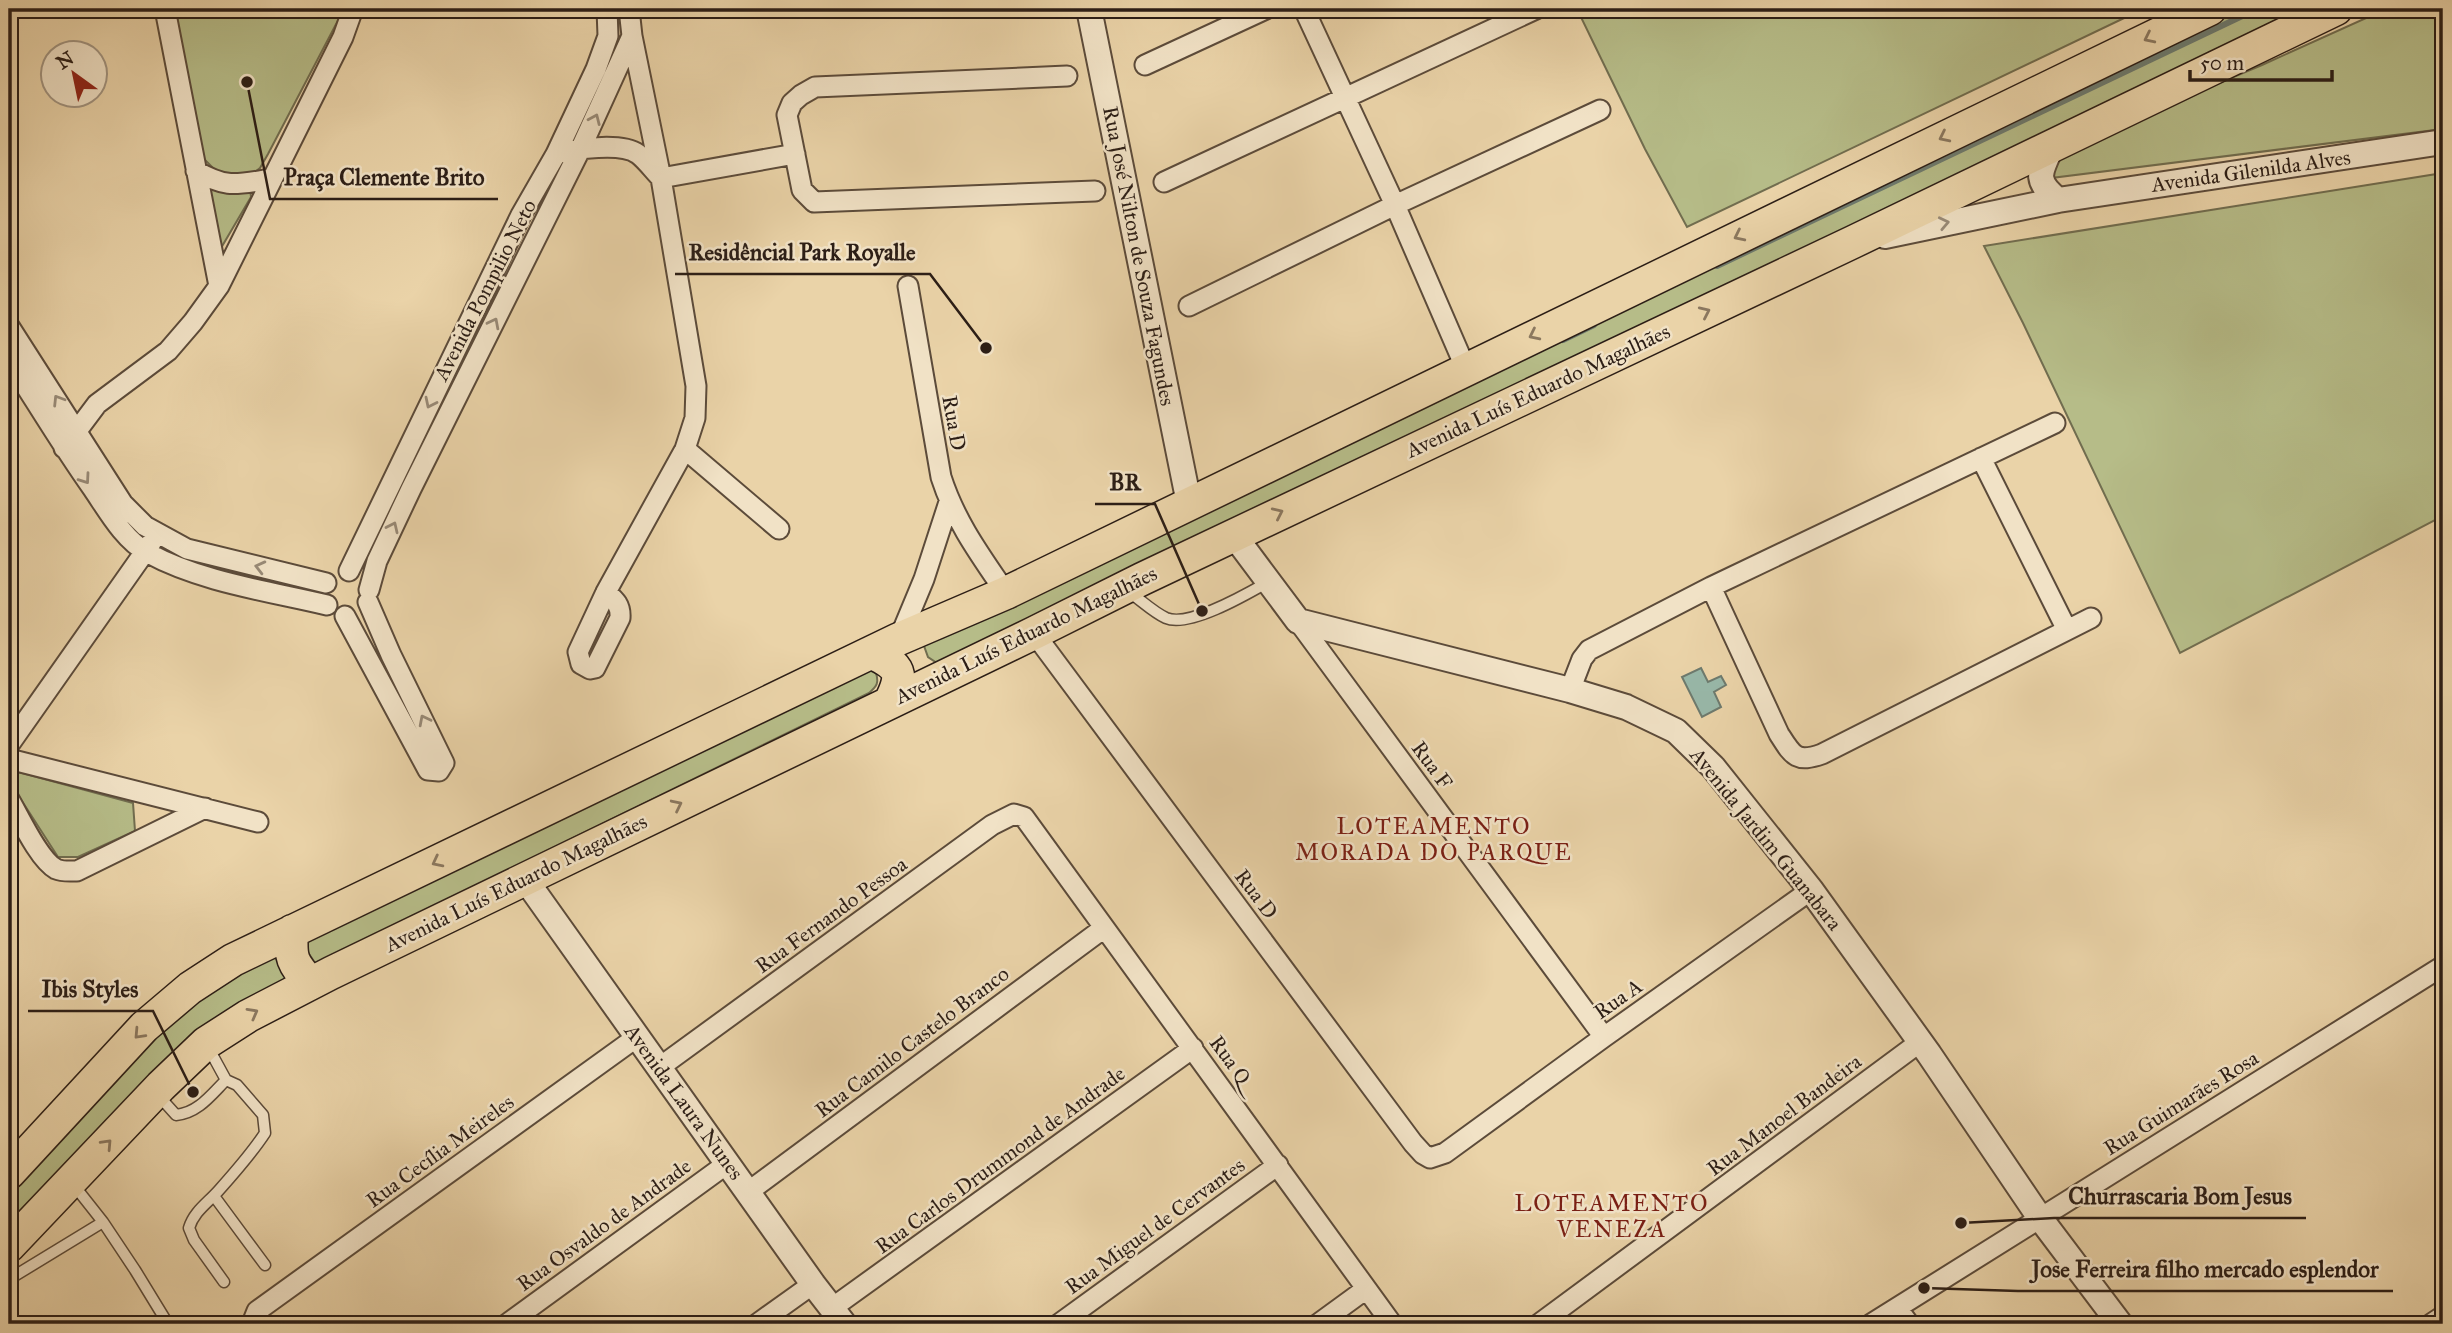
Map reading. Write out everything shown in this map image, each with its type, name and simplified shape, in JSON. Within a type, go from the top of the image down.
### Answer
[{"type":"main road","points":[[9,1173],[144,1027],[190,988],[233,960],[886,646],[1006,593],[2210,9]]},
{"type":"main road","name":"Avenida Luís Eduardo Magalhães","points":[[9,1246],[155,1092],[206,1043],[248,1016],[310,983],[1233,534],[1853,242],[2336,9]]},
{"type":"main road","points":[[954,617],[946,630],[945,641],[954,657],[969,664]]},
{"type":"main road","points":[[886,646],[899,674],[899,684],[890,702]]},
{"type":"main road","points":[[292,931],[290,951],[293,963],[310,983]]},
{"type":"street","points":[[165,9],[219,286]]},
{"type":"street","points":[[64,448],[97,404],[168,351],[219,286],[343,37],[353,9]]},
{"type":"street","name":"Avenida Pompilio Neto","points":[[349,571],[521,215],[556,154],[604,51],[608,36],[607,9]]},
{"type":"street","points":[[606,592],[685,449],[695,418],[696,386],[629,9]]},
{"type":"street","name":"Rua José Nilton de Souza Fagundes","points":[[1089,9],[1189,503]]},
{"type":"street","points":[[1145,65],[1266,9]]},
{"type":"street","points":[[1304,9],[1395,205],[1466,369]]},
{"type":"street","points":[[1164,182],[1536,9]]},
{"type":"street","name":"Avenida Pompilio Neto","points":[[368,596],[377,561],[581,148],[632,36]]},
{"type":"street","points":[[1067,76],[815,87],[792,103],[787,115],[802,190],[814,202],[1095,191]]},
{"type":"street","points":[[1189,306],[1395,205],[1600,110]]},
{"type":"street","name":"Avenida Gilenilda Alves","points":[[1853,242],[2058,200],[2443,142]]},
{"type":"street","points":[[2052,146],[2040,171],[2041,182],[2058,200]]},
{"type":"street","points":[[556,154],[581,148],[626,149],[637,153],[661,178]]},
{"type":"street","points":[[661,178],[795,154]]},
{"type":"street","points":[[196,171],[217,183],[236,184],[272,179]]},
{"type":"street","name":"Rua D","points":[[908,286],[940,477],[963,531],[1006,593]]},
{"type":"street","points":[[9,326],[123,504],[145,526],[187,549],[326,583]]},
{"type":"street","points":[[9,359],[64,448],[122,530],[145,552],[209,577],[327,605]]},
{"type":"street","points":[[1570,690],[1582,659],[1589,650],[1711,587],[2054,423]]},
{"type":"street","points":[[685,449],[779,529]]},
{"type":"street","points":[[1981,458],[2067,631]]},
{"type":"street","points":[[886,646],[924,579],[949,502]]},
{"type":"street","points":[[9,745],[157,534]]},
{"type":"street","points":[[1233,534],[1298,621]]},
{"type":"street","points":[[345,616],[428,770],[439,771],[444,763],[391,655],[368,596],[366,581],[359,574],[349,571],[336,574],[326,583],[324,594],[327,605],[334,613],[345,616],[359,613],[368,596]]},
{"type":"street","points":[[1711,587],[1779,734],[1789,750],[1799,758],[1807,759],[1822,754],[2091,618]]},
{"type":"street","name":"Avenida Jardim Guanabara","points":[[1298,621],[1570,690],[1626,707],[1676,731],[1713,767],[1811,890],[1920,1042],[2040,1218],[2120,1324]]},
{"type":"street","name":"Rua F","points":[[1298,621],[1604,1037]]},
{"type":"street","name":"Rua D","points":[[1034,633],[1413,1143],[1430,1158],[1452,1148]]},
{"type":"street","points":[[9,759],[258,822]]},
{"type":"street","points":[[9,799],[44,858],[53,868],[65,872],[77,871],[205,808]]},
{"type":"street","name":"Rua Fernando Pessoa","points":[[660,1067],[992,825],[1014,814],[1031,823]]},
{"type":"street","name":"Rua Q","points":[[1031,823],[1104,928],[1194,1048],[1392,1324]]},
{"type":"street","name":"Avenida Laura Nunes","points":[[525,879],[838,1316]]},
{"type":"street","name":"Rua A","points":[[1452,1148],[1811,890]]},
{"type":"street","name":"Rua Camilo Castelo Branco","points":[[748,1192],[1104,928]]},
{"type":"street","name":"Rua Guimarães Rosa","points":[[1871,1324],[1903,1316],[2040,1218],[2443,966]]},
{"type":"street","name":"Rua Cecília Meireles","points":[[254,1324],[257,1311],[268,1302],[637,1037]]},
{"type":"street","name":"Rua Manoel Bandeira","points":[[1539,1324],[1920,1042]]},
{"type":"street","name":"Rua Carlos Drummond de Andrade","points":[[838,1316],[1194,1048]]},
{"type":"street","name":"Rua Osvaldo de Andrade","points":[[507,1324],[727,1163]]},
{"type":"street","name":"Rua Miguel de Cervantes","points":[[1059,1324],[1278,1165]]},
{"type":"street","points":[[757,1324],[813,1284]]},
{"type":"street","points":[[1318,1324],[1366,1289]]},
{"type":"street","points":[[2431,1324],[2443,1316]]},
{"type":"lane","points":[[1123,588],[1167,619],[1189,619],[1224,605],[1268,582]]},
{"type":"lane","points":[[206,1043],[226,1080],[237,1085],[263,1115],[265,1133],[250,1155],[214,1196],[193,1215],[189,1228],[194,1240],[224,1282]]},
{"type":"lane","points":[[155,1092],[176,1115],[188,1114],[203,1104],[226,1080]]},
{"type":"lane","points":[[71,1183],[103,1222],[168,1324]]},
{"type":"lane","points":[[214,1196],[265,1265]]},
{"type":"lane","points":[[9,1277],[103,1222]]},
{"type":"green space","points":[[175,9],[344,9],[268,154],[260,168],[249,177],[218,173],[203,158]]},
{"type":"green space","points":[[1577,9],[2143,9],[1687,227],[1645,149]]},
{"type":"green space","points":[[2220,9],[2299,9],[937,663],[928,657],[923,643]]},
{"type":"green space","points":[[2386,9],[2443,9],[2443,129],[2051,178],[2056,155],[2104,131],[2262,65]]},
{"type":"green space","points":[[2443,173],[2443,516],[2180,653],[1984,246]]},
{"type":"green space","points":[[206,185],[230,193],[250,189],[251,197],[221,248]]},
{"type":"green space","points":[[871,669],[876,673],[877,682],[869,693],[330,957],[315,963],[302,943]]},
{"type":"green space","points":[[11,770],[133,803],[135,831],[78,857],[58,857],[9,781]]},
{"type":"green space","points":[[278,944],[290,977],[252,996],[209,1023],[9,1228],[9,1183],[162,1020]]},
{"type":"shaded area","points":[[1701,668],[1708,682],[1721,676],[1726,685],[1714,692],[1721,707],[1702,717],[1682,677]]},
{"type":"waterway","points":[[1717,266],[2257,9]]},
{"type":"waterway","points":[[1563,340],[1594,325]]},
{"type":"place","name":"Praça Clemente Brito","points":[[247,82]]},
{"type":"place","name":"Residêncial Park Royalle","points":[[986,348]]},
{"type":"place","name":"BR","points":[[1202,611]]},
{"type":"place","name":"Ibis Styles","points":[[193,1092]]},
{"type":"place","name":"Churrascaria Bom Jesus","points":[[1961,1223]]},
{"type":"place","name":"Jose Ferreira filho mercado esplendor","points":[[1924,1288]]},
{"type":"district","name":"LOTEAMENTO MORADA DO PARQUE","points":[[1434,839]]},
{"type":"district","name":"LOTEAMENTO VENEZA","points":[[1612,1216]]}]
